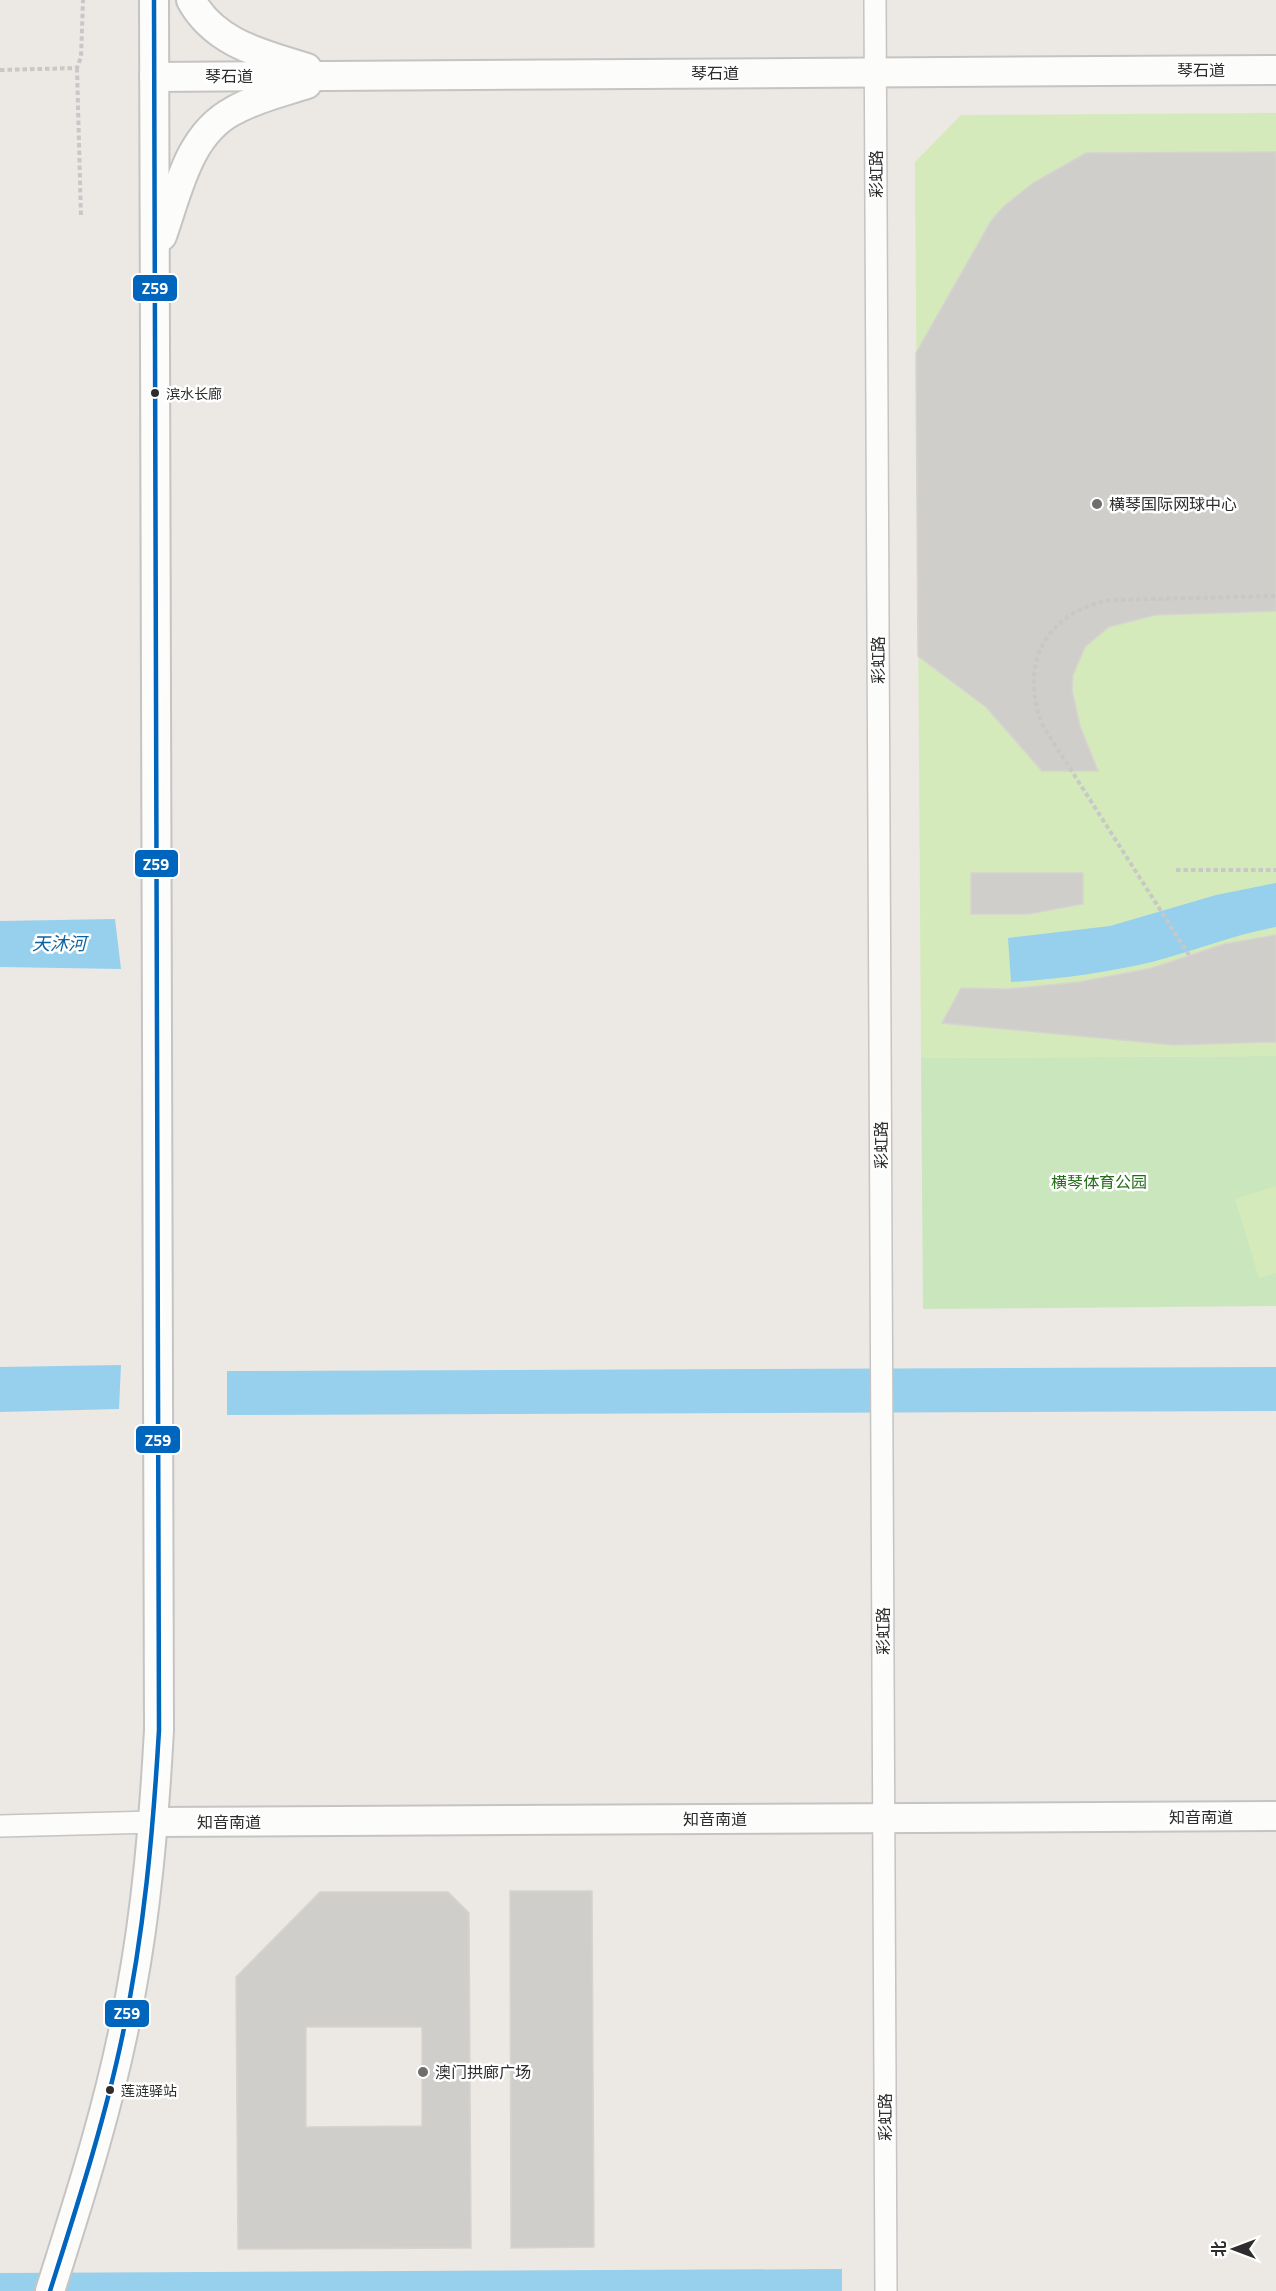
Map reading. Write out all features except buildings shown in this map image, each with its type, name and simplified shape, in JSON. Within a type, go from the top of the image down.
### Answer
[{"type":"main road","points":[[50,2291],[88,2170],[116,2063],[145,1910],[154,1822],[159,1730],[154,0]]},
{"type":"main road","points":[[191,0],[210,26],[234,43],[332,76]]},
{"type":"main road","name":"琴石道","points":[[154,77],[1276,70]]},
{"type":"main road","points":[[155,255],[187,164],[197,144],[211,127],[222,117],[248,104],[332,76]]},
{"type":"main road","name":"知音南道","points":[[154,1822],[1276,1816]]},
{"type":"street","name":"彩虹路","points":[[875,0],[886,2291]]},
{"type":"street","points":[[0,1826],[154,1822]]},
{"type":"path","points":[[81,218],[77,68],[81,57],[83,0]]},
{"type":"path","points":[[0,70],[77,68]]},
{"type":"path","points":[[1189,955],[1043,726],[1035,706],[1032,685],[1035,664],[1042,644],[1055,627],[1071,613],[1090,604],[1111,600],[1276,596]]},
{"type":"path","points":[[1176,870],[1276,870]]},
{"type":"green space","name":"横琴国际网球中心","points":[[1276,113],[1276,1056],[921,1058],[915,162],[961,115]]},
{"type":"green space","name":"横琴体育公园","points":[[1276,1056],[1276,1306],[923,1309],[921,1058]]},
{"type":"green space","points":[[1276,1186],[1276,1273],[1259,1278],[1235,1199]]},
{"type":"water","points":[[1276,883],[1276,927],[1134,966],[1082,975],[1011,982],[1008,938],[1110,926],[1216,895]]},
{"type":"water","name":"天沐河","points":[[115,919],[121,969],[0,967],[0,921]]},
{"type":"water","points":[[121,1365],[119,1409],[0,1412],[0,1367]]},
{"type":"water","points":[[1276,1367],[1276,1411],[227,1415],[227,1371]]},
{"type":"water","points":[[842,2269],[842,2291],[0,2291],[0,2273]]},
{"type":"transit line","name":"Z59","points":[[50,2291],[99,2130],[116,2066],[130,1995],[147,1882],[159,1730],[154,0]]},
{"type":"place","name":"滨水长廊","points":[[155,393]]},
{"type":"place","name":"横琴国际网球中心","points":[[1097,504]]},
{"type":"place","name":"澳门拱廊广场","points":[[423,2072]]},
{"type":"place","name":"莲涟驿站","points":[[110,2090]]}]
